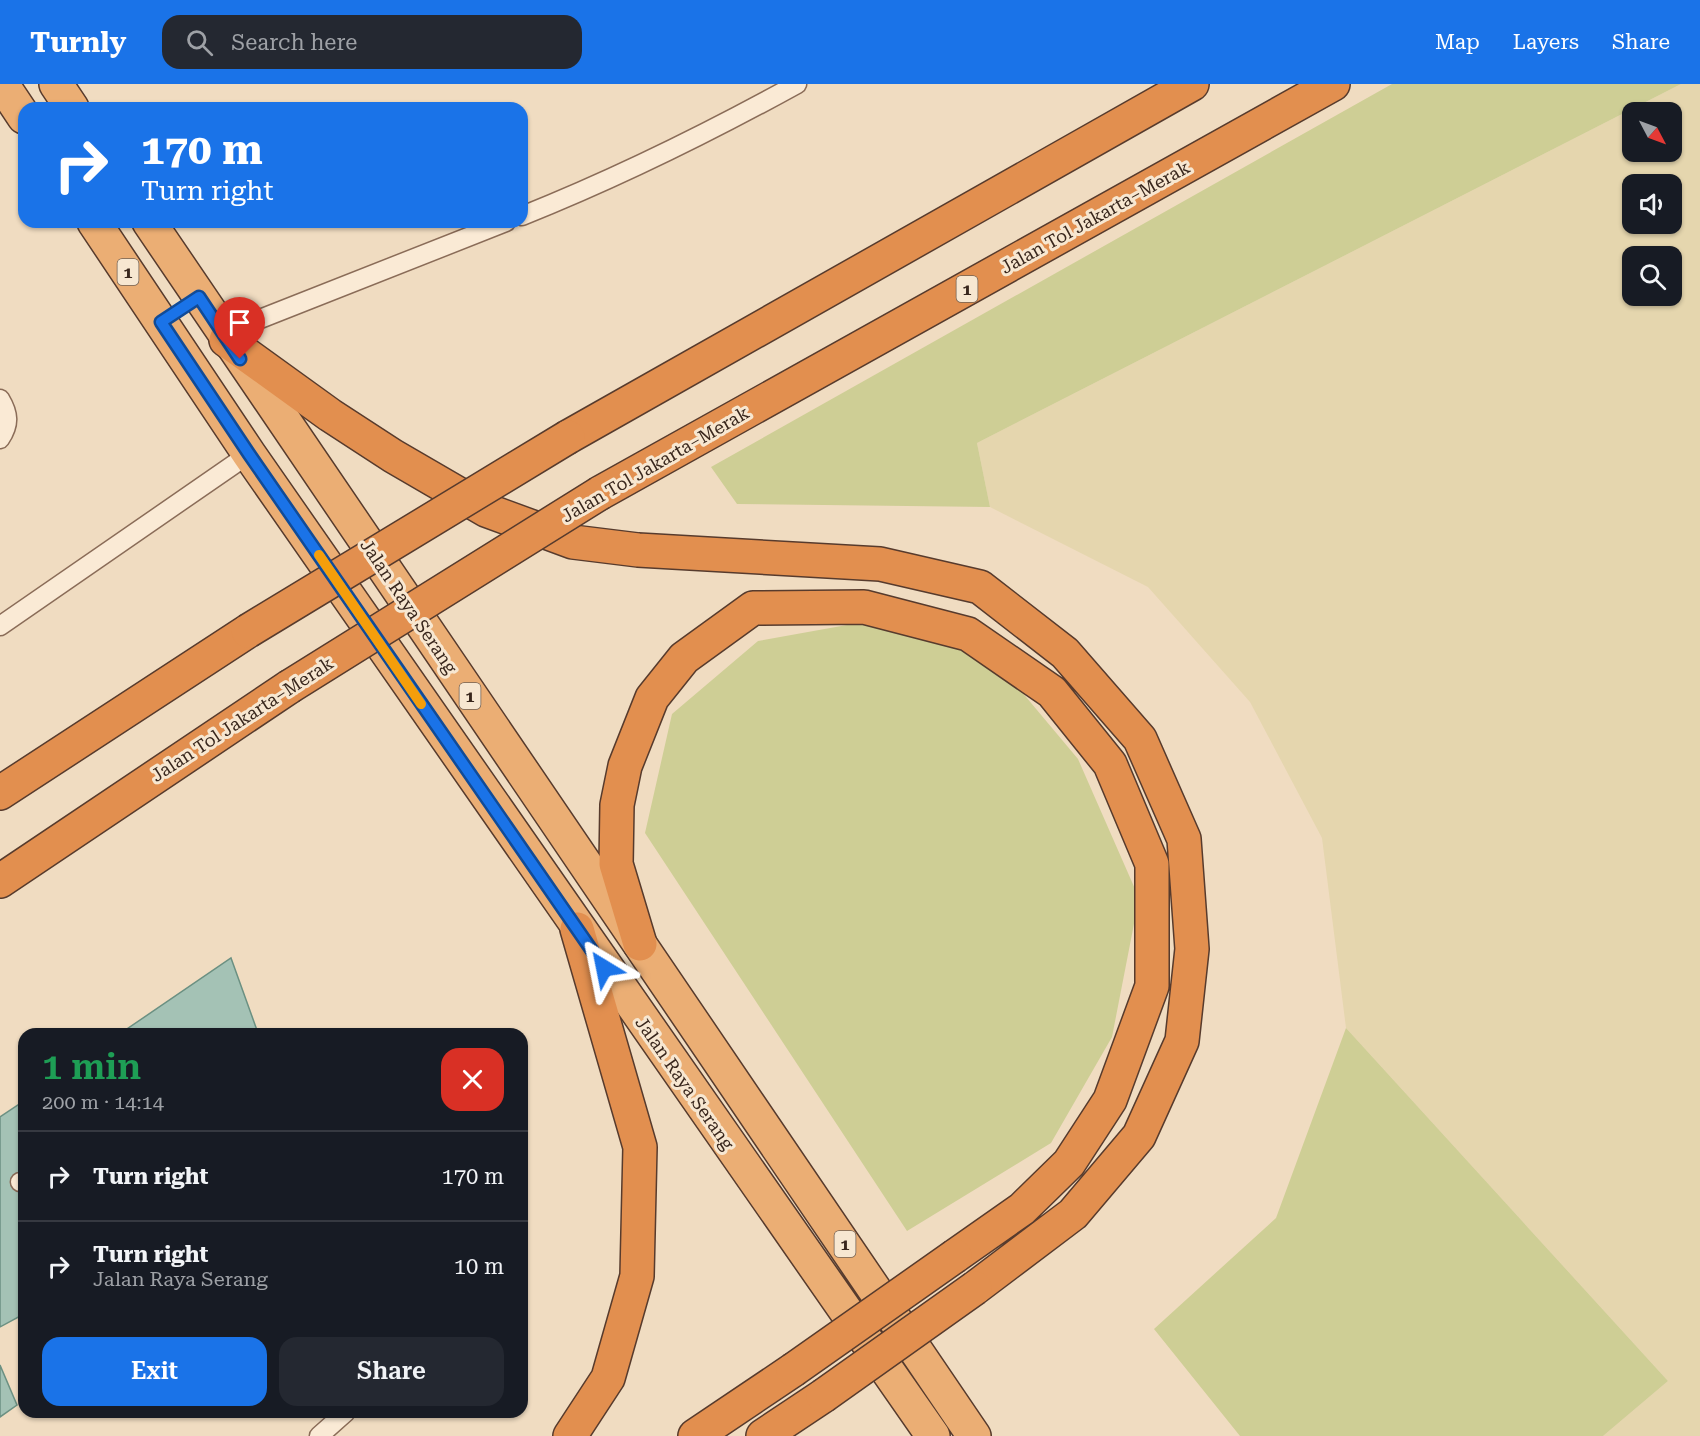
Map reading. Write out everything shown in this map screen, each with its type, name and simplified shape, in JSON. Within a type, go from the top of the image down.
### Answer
[{"type":"highway","points":[[2,84],[18,108]]},
{"type":"highway","points":[[56,84],[68,102]]},
{"type":"highway","points":[[0,793],[248,632],[568,437],[1192,84]]},
{"type":"highway","name":"Jalan Tol Jakarta–Merak","points":[[0,881],[176,760],[600,493],[1333,84]]},
{"type":"highway","name":"Jalan Raya Serang","points":[[98,228],[249,454],[577,929],[933,1436]]},
{"type":"highway","name":"Jalan Raya Serang","points":[[152,228],[224,337],[974,1436]]},
{"type":"highway","points":[[161,322],[199,297]]},
{"type":"highway","points":[[224,337],[330,415],[393,456],[486,510],[573,542],[638,549],[880,564],[980,587],[1065,653],[1140,739],[1184,839],[1192,949],[1182,1041],[1139,1136],[1073,1214],[975,1288],[763,1436]]},
{"type":"highway","points":[[640,945],[616,864],[617,805],[625,766],[652,698],[671,674],[684,658],[753,608],[864,607],[968,633],[1052,692],[1110,764],[1152,864],[1152,986],[1110,1100],[1069,1163],[1022,1209],[695,1436]]},
{"type":"highway","points":[[0,896],[176,760]]},
{"type":"highway","points":[[570,1436],[608,1378],[637,1276],[640,1147],[577,929]]},
{"type":"lane","points":[[528,214],[572,196],[714,130],[797,84]]},
{"type":"lane","points":[[224,337],[491,228]]},
{"type":"lane","points":[[0,399],[7,411],[8,426],[0,439]]},
{"type":"lane","points":[[0,626],[249,454]]},
{"type":"lane","points":[[319,1436],[339,1418]]},
{"type":"shaded area","points":[[1681,84],[1700,84],[1700,1436],[1603,1436],[1668,1381],[1346,1028],[1322,838],[1250,702],[1148,587],[990,507],[977,443],[1622,114],[1622,162],[1682,162],[1682,102],[1646,102]]},
{"type":"shaded area","points":[[231,958],[256,1028],[128,1028]]},
{"type":"shaded area","points":[[18,1105],[18,1317],[0,1327],[0,1117]]},
{"type":"shaded area","points":[[0,1365],[17,1405],[0,1417]]},
{"type":"green space","points":[[1392,84],[1681,84],[1646,102],[1622,102],[1622,114],[977,443],[990,507],[737,504],[711,467]]},
{"type":"green space","points":[[897,616],[1005,672],[1078,759],[1139,898],[1112,1037],[1051,1143],[907,1231],[645,833],[672,714],[758,641]]},
{"type":"green space","points":[[1346,1028],[1668,1381],[1603,1436],[1240,1436],[1154,1329],[1276,1218]]},
{"type":"slow traffic","points":[[319,555],[421,704]]},
{"type":"route","points":[[240,359],[199,297],[161,322],[249,454],[604,968]]}]
